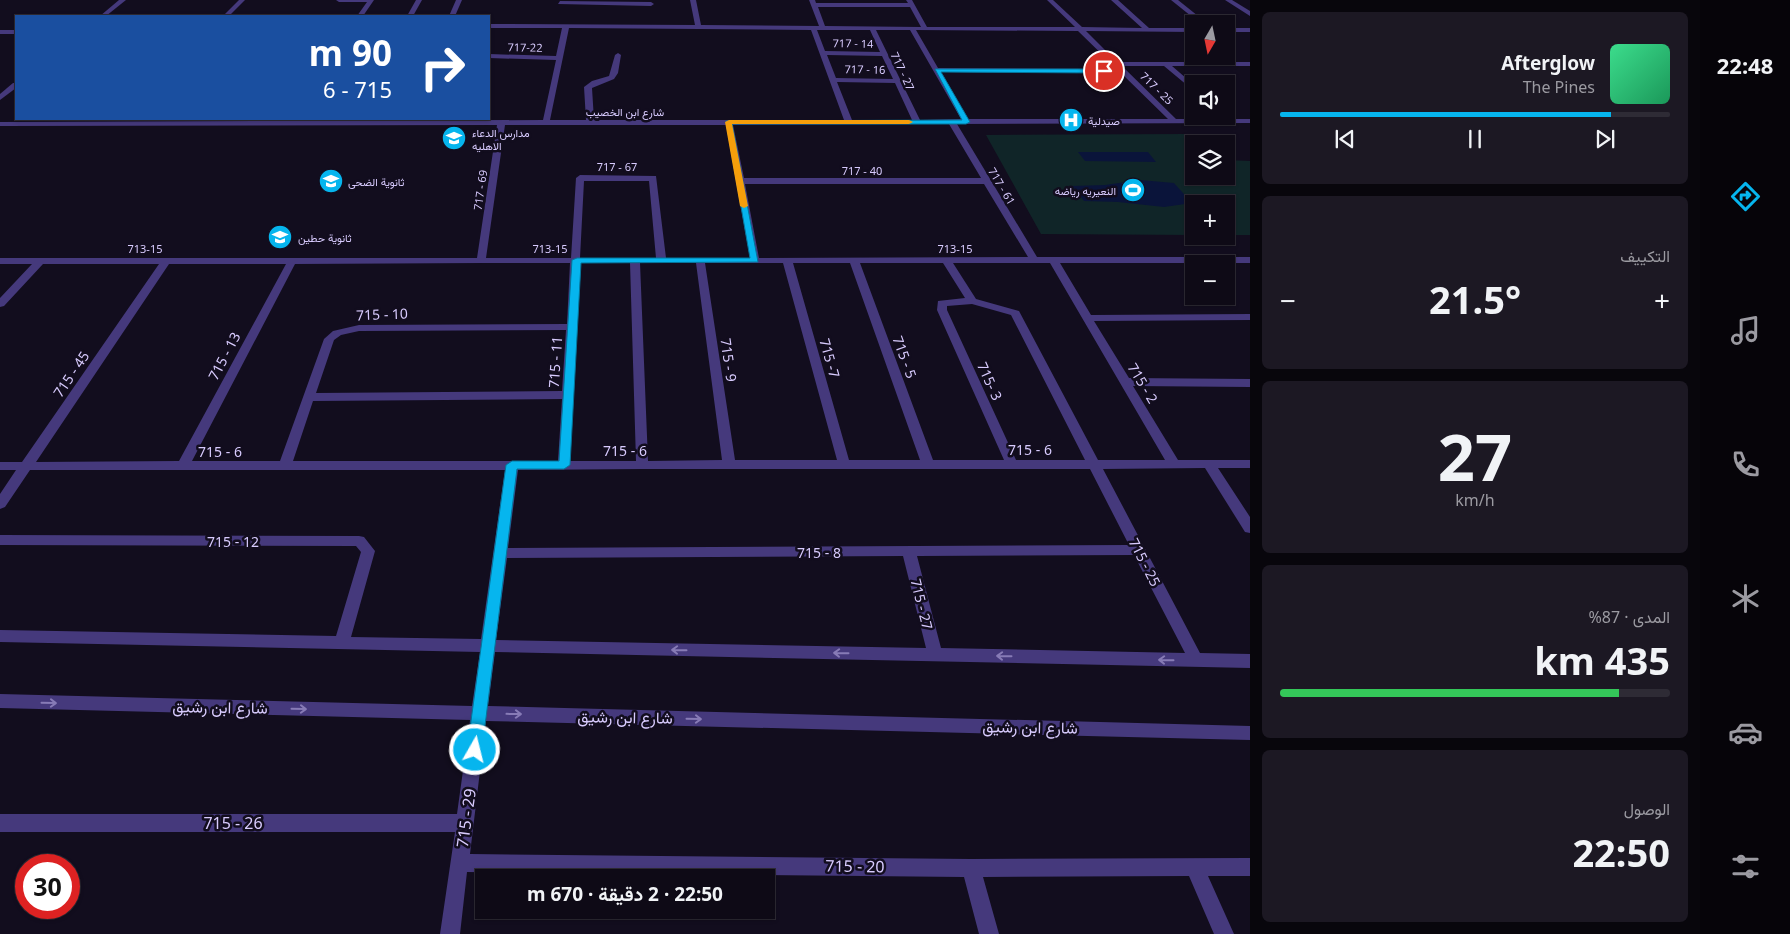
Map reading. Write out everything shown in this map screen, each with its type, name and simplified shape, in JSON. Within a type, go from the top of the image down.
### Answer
[{"type":"street","points":[[104,15],[123,0]]},
{"type":"street","points":[[227,15],[242,0]]},
{"type":"street","points":[[340,0],[371,0]]},
{"type":"street","points":[[361,15],[371,0]]},
{"type":"street","points":[[411,15],[419,0]]},
{"type":"street","points":[[452,15],[459,0]]},
{"type":"street","points":[[693,0],[698,27]]},
{"type":"street","name":"717 - 25","points":[[1050,0],[1174,122]]},
{"type":"street","points":[[1114,0],[1148,30]]},
{"type":"street","points":[[1174,0],[1193,15]]},
{"type":"street","points":[[1228,0],[1250,14]]},
{"type":"street","points":[[558,11],[560,2],[651,2],[652,12]]},
{"type":"street","points":[[823,28],[813,2],[910,2],[925,28]]},
{"type":"street","points":[[555,26],[557,18]]},
{"type":"street","points":[[652,19],[653,27]]},
{"type":"street","points":[[491,26],[1185,30]]},
{"type":"street","points":[[546,123],[566,26]]},
{"type":"street","points":[[813,28],[848,122]]},
{"type":"street","name":"717 - 27","points":[[872,28],[917,122]]},
{"type":"street","points":[[912,28],[966,122]]},
{"type":"street","points":[[1235,30],[1250,30]]},
{"type":"street","points":[[0,32],[15,32]]},
{"type":"street","name":"717 - 14","points":[[822,53],[884,54]]},
{"type":"street","points":[[590,123],[588,87],[613,78],[616,73],[618,55]]},
{"type":"street","name":"717-22","points":[[490,56],[560,58]]},
{"type":"street","points":[[1116,64],[1250,64]]},
{"type":"street","points":[[1166,64],[1185,81]]},
{"type":"street","points":[[937,70],[1122,71]]},
{"type":"street","name":"717 - 16","points":[[833,80],[897,81]]},
{"type":"street","points":[[0,98],[15,86]]},
{"type":"street","name":"شارع ابن الخصيب","points":[[1235,120],[1250,121]]},
{"type":"street","name":"شارع ابن الخصيب","points":[[0,124],[174,121],[455,121],[501,123],[1185,121]]},
{"type":"street","points":[[729,122],[755,260]]},
{"type":"street","name":"717 - 61","points":[[952,122],[985,181],[1034,260]]},
{"type":"street","name":"717 - 69","points":[[481,261],[501,123]]},
{"type":"street","name":"717 - 67","points":[[577,260],[580,178],[653,178],[660,260]]},
{"type":"street","name":"717 - 40","points":[[739,181],[985,181]]},
{"type":"street","name":"715 - 11","points":[[564,465],[577,260]]},
{"type":"street","points":[[635,260],[642,465]]},
{"type":"street","name":"715 - 9","points":[[700,260],[729,464]]},
{"type":"street","name":"715 -7","points":[[787,260],[844,464]]},
{"type":"street","name":"715 - 5","points":[[854,260],[928,464]]},
{"type":"street","points":[[946,260],[972,300]]},
{"type":"street","name":"715 - 2","points":[[1053,260],[1174,464]]},
{"type":"street","name":"713-15","points":[[0,261],[1250,260]]},
{"type":"street","points":[[0,304],[40,261]]},
{"type":"street","name":"715 - 45","points":[[0,504],[166,261]]},
{"type":"street","name":"715 - 13","points":[[183,466],[292,261]]},
{"type":"street","name":"715- 3","points":[[972,300],[942,303],[942,310],[1012,464]]},
{"type":"street","name":"715 - 25","points":[[972,300],[1015,313],[1196,660]]},
{"type":"street","points":[[1087,318],[1250,317]]},
{"type":"street","name":"715 - 10","points":[[285,465],[329,339],[337,333],[359,328],[572,327]]},
{"type":"street","points":[[1126,382],[1250,383]]},
{"type":"street","points":[[310,397],[568,395]]},
{"type":"street","points":[[1209,464],[1250,528]]},
{"type":"street","name":"715 - 6","points":[[0,466],[1250,464]]},
{"type":"street","name":"715 - 29","points":[[450,934],[512,465]]},
{"type":"street","name":"715 - 12","points":[[0,540],[359,542],[368,551],[342,643]]},
{"type":"street","name":"715 - 8","points":[[500,552],[1138,550]]},
{"type":"street","name":"715 - 27","points":[[909,552],[935,655]]},
{"type":"street","points":[[0,636],[1250,661]]},
{"type":"street","name":"شارع ابن رشيق","points":[[0,701],[1250,733]]},
{"type":"street","name":"715 - 26","points":[[0,823],[465,823]]},
{"type":"street","name":"715 - 20","points":[[460,863],[971,868],[1250,867]]},
{"type":"street","points":[[1194,867],[1224,934]]},
{"type":"street","points":[[971,868],[989,934]]},
{"type":"green space","name":"النعيريه رياضه","points":[[1186,134],[1185,185],[1235,185],[1235,160],[1250,161],[1250,235],[1235,235],[1235,195],[1185,195],[1185,235],[1041,234],[986,135]]},
{"type":"water","points":[[1078,152],[1148,152],[1156,162],[1085,161]]},
{"type":"water","points":[[1140,180],[1174,183],[1185,195],[1185,204],[1164,207],[1118,202],[1084,201],[1072,186],[1105,185]]},
{"type":"slow traffic","points":[[744,206],[729,122],[909,122]]},
{"type":"place","name":"صيدلية","points":[[1071,120]]},
{"type":"place","name":"مدارس الدعاء الاهليه","points":[[454,138]]},
{"type":"place","name":"ثانوية الضحى","points":[[331,181]]},
{"type":"place","name":"النعيريه رياضه","points":[[1133,190]]},
{"type":"place","name":"ثانوية حطين","points":[[280,237]]},
{"type":"route","points":[[475,750],[512,465],[564,465],[577,260],[755,260],[729,122],[966,122],[937,70],[1104,71]]}]
